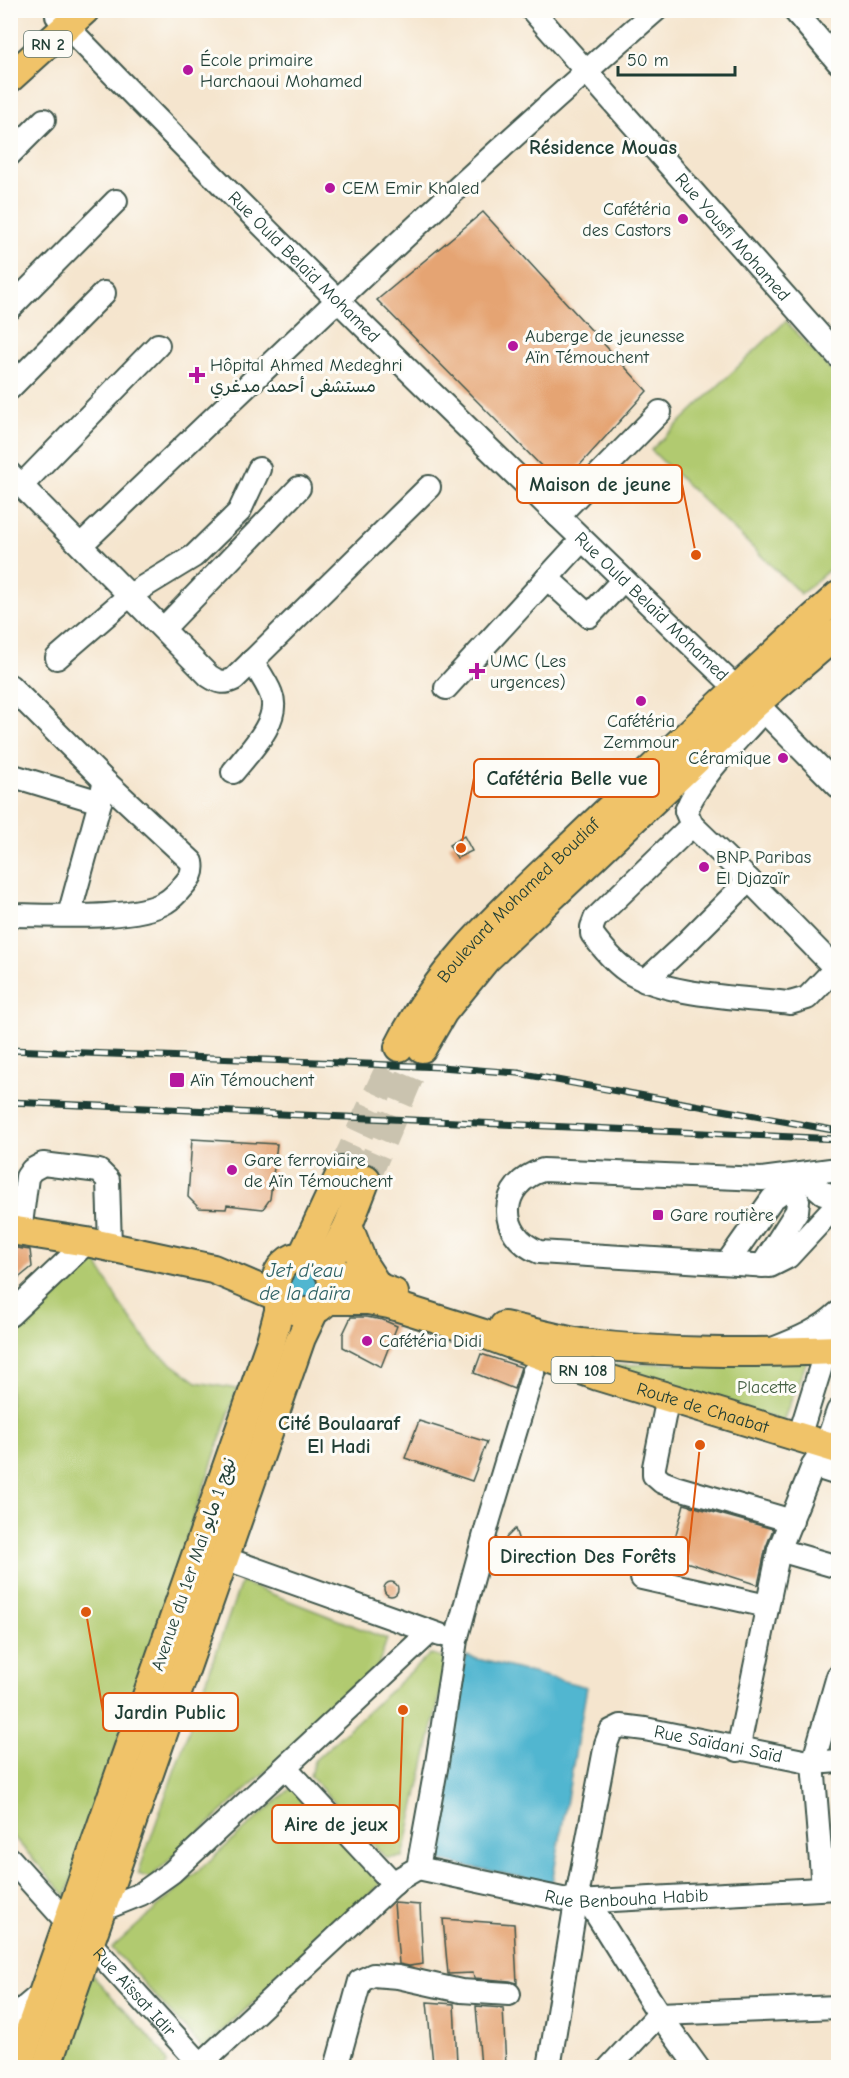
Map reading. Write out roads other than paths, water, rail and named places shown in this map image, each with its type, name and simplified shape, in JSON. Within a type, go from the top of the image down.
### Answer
[{"type":"main road","points":[[10,59],[68,16]]},
{"type":"main road","name":"RN 2","points":[[10,78],[68,16]]},
{"type":"main road","name":"Boulevard Mohamed Boudiaf","points":[[752,701],[838,596]]},
{"type":"main road","name":"Boulevard Mohamed Boudiaf","points":[[410,1047],[443,1012],[486,959],[752,701],[838,633]]},
{"type":"main road","points":[[309,1265],[354,1175],[348,1226],[363,1264],[378,1287]]},
{"type":"main road","points":[[15,1231],[98,1244],[213,1269],[247,1270],[309,1265],[332,1284],[321,1305],[298,1312],[284,1304],[279,1297],[276,1281],[309,1265],[348,1226]]},
{"type":"main road","name":"RN 108","points":[[309,1265],[484,1321],[577,1342],[666,1350],[765,1352],[834,1343]]},
{"type":"main road","points":[[213,1269],[279,1297]]},
{"type":"main road","name":"Avenue du 1er Mai نهج 1 مايو","points":[[17,2067],[271,1341],[279,1311],[279,1297]]},
{"type":"main road","name":"Route de Chaabat","points":[[321,1305],[368,1300],[389,1304],[481,1333],[598,1376],[799,1437],[826,1453]]},
{"type":"main road","name":"Avenue du 1er Mai نهج 1 مايو","points":[[46,2067],[301,1338],[321,1305]]},
{"type":"main road","points":[[67,1922],[90,1942]]},
{"type":"street","name":"Rue Yousfi Mohamed","points":[[532,10],[838,356]]},
{"type":"street","points":[[81,545],[337,299],[656,10]]},
{"type":"street","points":[[794,10],[838,62]]},
{"type":"street","name":"Rue Ould Belaïd Mohamed","points":[[68,16],[337,299],[623,580],[752,701],[838,786]]},
{"type":"street","points":[[10,154],[44,120]]},
{"type":"street","points":[[10,308],[116,201]]},
{"type":"street","points":[[10,388],[104,293]]},
{"type":"street","points":[[158,345],[16,479],[209,676],[217,681],[228,682],[234,679],[429,487]]},
{"type":"street","points":[[558,516],[660,412]]},
{"type":"street","points":[[57,658],[130,595],[194,556],[239,512],[259,469]]},
{"type":"street","points":[[164,628],[299,488]]},
{"type":"street","points":[[446,688],[582,540]]},
{"type":"street","points":[[547,578],[589,616],[623,580]]},
{"type":"street","points":[[233,772],[264,731],[274,712],[272,696],[252,661]]},
{"type":"street","points":[[10,686],[102,791],[192,862],[193,870],[189,879],[176,894],[164,903],[140,910],[108,915],[10,915]]},
{"type":"street","points":[[692,825],[595,919],[592,934],[624,969],[645,981],[674,990],[790,1003],[807,998],[837,970],[750,880],[692,825],[686,811],[690,800],[716,764],[752,701]]},
{"type":"street","points":[[10,775],[102,791]]},
{"type":"street","points":[[69,915],[102,791]]},
{"type":"street","points":[[645,981],[750,880]]},
{"type":"street","points":[[10,1316],[98,1244],[108,1180],[104,1174],[95,1170],[44,1164],[32,1170],[27,1177],[15,1231]]},
{"type":"street","points":[[744,1264],[772,1199],[797,1182],[838,1169]]},
{"type":"street","points":[[838,1196],[823,1193],[797,1182],[543,1170],[524,1178],[511,1195],[508,1216],[511,1226],[522,1243],[539,1252],[777,1264],[788,1257],[838,1203]]},
{"type":"street","points":[[744,1264],[797,1211],[797,1182]]},
{"type":"street","points":[[765,1352],[813,1332],[838,1313]]},
{"type":"street","points":[[799,1437],[834,1343]]},
{"type":"street","points":[[200,2066],[394,1884],[418,1868],[456,1640],[489,1519],[533,1373]]},
{"type":"street","points":[[668,1397],[654,1474],[662,1482],[675,1487],[792,1521]]},
{"type":"street","points":[[738,1749],[779,1550],[826,1453],[838,1411]]},
{"type":"street","points":[[826,1453],[838,1474]]},
{"type":"street","points":[[779,1550],[838,1567]]},
{"type":"street","points":[[224,1558],[456,1640]]},
{"type":"street","points":[[642,1578],[767,1606]]},
{"type":"street","points":[[101,1910],[141,1894],[172,1872],[430,1632]]},
{"type":"street","points":[[831,1888],[813,1763],[838,1677]]},
{"type":"street","name":"Rue Saïdani Saïd","points":[[582,1901],[606,1744],[611,1731],[621,1726],[645,1729],[813,1763],[838,1761]]},
{"type":"street","points":[[286,1768],[394,1884]]},
{"type":"street","points":[[10,1859],[67,1922]]},
{"type":"street","name":"Rue Benbouha Habib","points":[[418,1868],[582,1901],[831,1888]]},
{"type":"street","points":[[582,1901],[698,2067]]},
{"type":"street","points":[[549,2067],[582,1901]]},
{"type":"street","name":"Rue Aïssat Idir","points":[[90,1942],[200,2066]]},
{"type":"street","points":[[336,2067],[360,1981],[373,1975],[398,1977],[460,1990],[509,1994]]},
{"type":"street","points":[[10,2020],[42,1993]]},
{"type":"street","points":[[609,2067],[659,2014],[838,2007]]},
{"type":"water","name":"Jet d'eau de la daïra","points":[[312,1262],[326,1284],[324,1290],[309,1302],[295,1299],[286,1290],[287,1271],[292,1265]]},
{"type":"water","points":[[466,1656],[587,1687],[552,1883],[425,1858]]},
{"type":"tunnel","points":[[342,1171],[399,1047]]},
{"type":"tunnel","points":[[366,1179],[422,1048]]},
{"type":"railway","points":[[10,1050],[441,1067],[518,1073],[838,1131]]},
{"type":"railway","points":[[10,1102],[838,1139]]},
{"type":"place","name":"École primaire Harchaoui Mohamed","points":[[188,70]]},
{"type":"place","name":"CEM Emir Khaled","points":[[330,188]]},
{"type":"place","name":"Cafétéria des Castors","points":[[683,219]]},
{"type":"place","name":"Auberge de jeunesse Aïn Témouchent","points":[[513,346]]},
{"type":"place","name":"Hôpital Ahmed Medeghri مستشفى أحمد مدغري","points":[[197,375]]},
{"type":"place","name":"Maison de jeune","points":[[696,555]]},
{"type":"place","name":"UMC (Les urgences)","points":[[477,671]]},
{"type":"place","name":"Cafétéria Zemmour","points":[[641,701]]},
{"type":"place","name":"Céramique","points":[[783,758]]},
{"type":"place","name":"Cafétéria Belle vue","points":[[461,848]]},
{"type":"place","name":"BNP Paribas El Djazaïr","points":[[704,867]]},
{"type":"place","name":"Aïn Témouchent","points":[[177,1080]]},
{"type":"place","name":"Gare ferroviaire de Aïn Témouchent","points":[[232,1170]]},
{"type":"place","name":"Gare routière","points":[[658,1215]]},
{"type":"place","name":"Cafétéria Didi","points":[[367,1341]]},
{"type":"place","name":"Direction Des Forêts","points":[[700,1445]]},
{"type":"place","name":"Jardin Public","points":[[86,1612]]},
{"type":"place","name":"Aire de jeux","points":[[403,1710]]},
{"type":"district","name":"Résidence Mouas","points":[[603,147]]},
{"type":"district","name":"Cité Boulaaraf El Hadi","points":[[339,1434]]},
{"type":"park label","name":"Placette","points":[[767,1387]]}]
